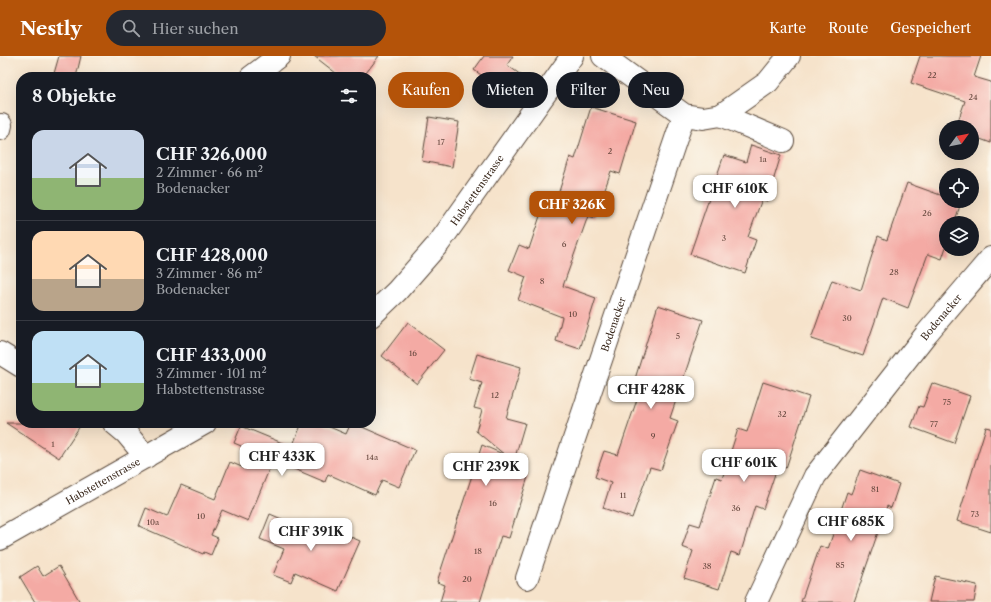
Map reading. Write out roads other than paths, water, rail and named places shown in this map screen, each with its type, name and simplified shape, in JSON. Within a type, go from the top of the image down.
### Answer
[{"type":"street","points":[[258,72],[280,56]]},
{"type":"street","name":"Habstettenstrasse","points":[[376,311],[397,291],[439,243],[572,56]]},
{"type":"street","points":[[603,56],[684,115],[703,118],[721,115],[768,82],[789,56]]},
{"type":"street","name":"Bodenacker","points":[[527,578],[684,115]]},
{"type":"street","points":[[721,115],[783,141]]},
{"type":"street","name":"Bodenacker","points":[[756,602],[815,476],[927,333],[991,258]]},
{"type":"street","points":[[0,353],[16,363]]},
{"type":"street","points":[[120,428],[146,457]]},
{"type":"street","name":"Habstettenstrasse","points":[[0,539],[196,428]]}]
